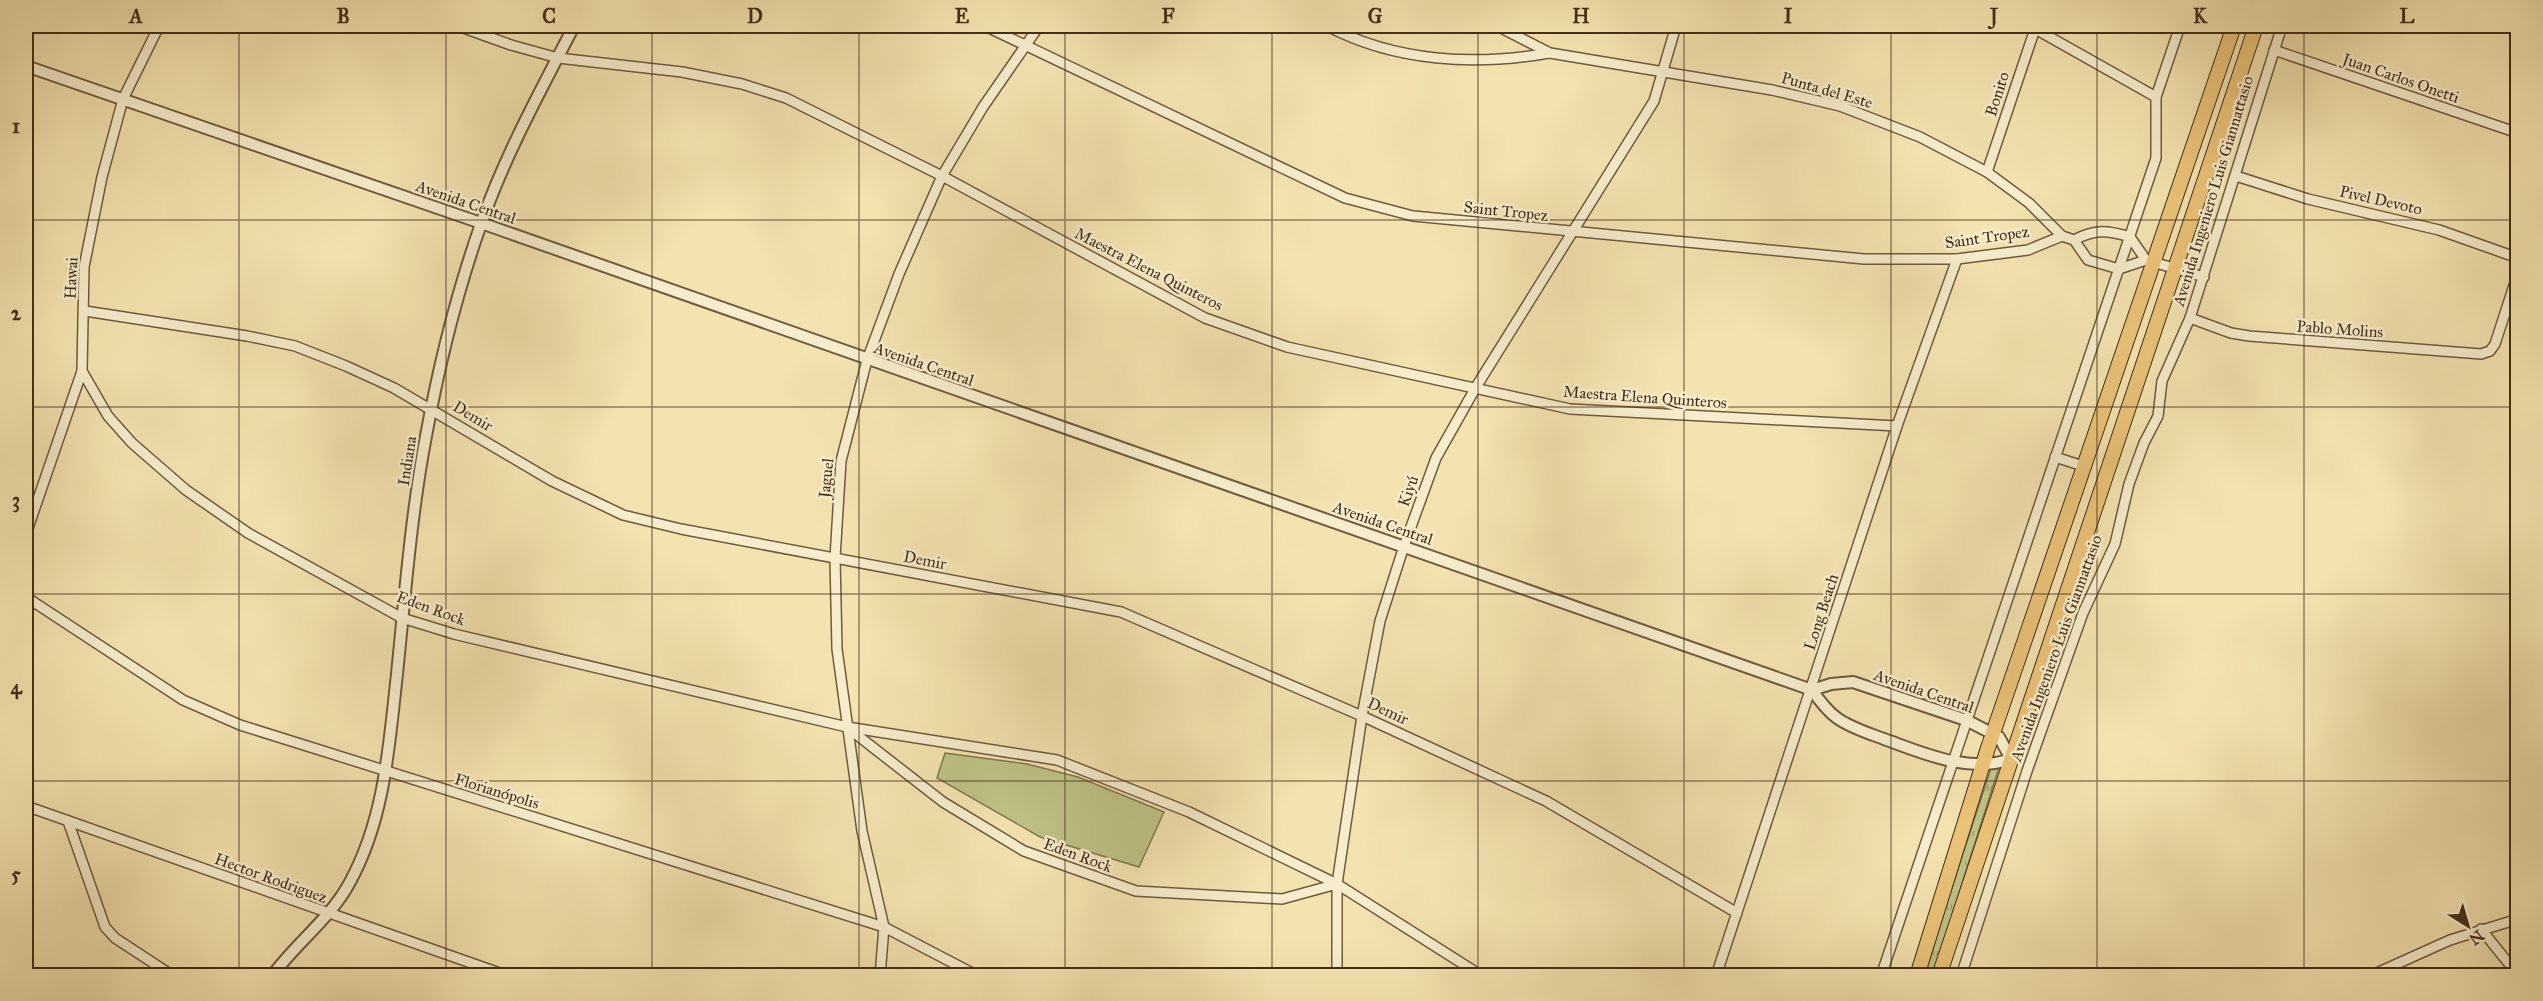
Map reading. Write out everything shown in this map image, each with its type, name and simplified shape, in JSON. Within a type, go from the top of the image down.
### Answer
[{"type":"main road","name":"Avenida Ingeniero Luis Giannattasio","points":[[1917,975],[1984,763],[2086,467],[2150,261],[2234,26]]},
{"type":"main road","name":"Avenida Ingeniero Luis Giannattasio","points":[[1939,975],[2256,26]]},
{"type":"street","name":"Hawai","points":[[26,534],[82,371],[85,310],[84,267],[102,177],[123,99],[159,26]]},
{"type":"street","name":"Maestra Elena Quinteros","points":[[458,26],[511,45],[558,58],[682,72],[742,84],[786,98],[942,176],[1205,318],[1287,347],[1570,409],[1897,426]]},
{"type":"street","name":"Indiana","points":[[272,975],[339,900],[359,863],[386,772],[411,534],[431,408],[449,332],[481,223],[512,152],[574,26]]},
{"type":"street","name":"Saint Tropez","points":[[986,26],[1346,198],[1413,216],[1864,259],[1958,259],[2028,249],[2062,236]]},
{"type":"street","name":"Jaguel","points":[[880,975],[884,927],[862,831],[837,649],[835,558],[841,461],[867,360],[899,274],[942,176],[983,107],[1039,26]]},
{"type":"street","name":"Punta del Este","points":[[1327,26],[1393,51],[1456,61],[1506,61],[1550,53]]},
{"type":"street","name":"Punta del Este","points":[[1497,26],[1550,53],[1664,71],[1840,106],[1920,137],[1987,171],[2029,203],[2062,236]]},
{"type":"street","name":"Kiyú","points":[[1337,975],[1336,884],[1362,716],[1380,621],[1404,546],[1436,458],[1476,387],[1654,101],[1676,26]]},
{"type":"street","points":[[2034,26],[2156,97]]},
{"type":"street","name":"Bonito","points":[[1987,171],[2034,26]]},
{"type":"street","points":[[1881,975],[2156,158],[2156,97],[2180,26]]},
{"type":"street","name":"Avenida Ingeniero Luis Giannattasio","points":[[1961,975],[2027,771],[2083,613],[2115,544],[2129,484],[2144,442],[2158,416],[2162,381],[2190,318],[2282,26]]},
{"type":"street","name":"Juan Carlos Onetti","points":[[2274,50],[2517,133]]},
{"type":"street","name":"Avenida Central","points":[[26,66],[481,223],[1812,690],[1835,716],[1848,725],[1952,762],[1984,763],[2011,759]]},
{"type":"street","name":"Pivel Devoto","points":[[2236,176],[2308,199],[2373,212],[2439,230],[2517,258]]},
{"type":"street","points":[[2074,240],[2088,232],[2105,230],[2130,237],[2150,261]]},
{"type":"street","points":[[2062,236],[2074,240],[2088,260],[2119,269],[2150,261],[2204,276]]},
{"type":"street","name":"Long Beach","points":[[1716,975],[1812,690],[1897,426],[1958,259]]},
{"type":"street","name":"Pablo Molins","points":[[2190,318],[2231,333],[2269,339],[2481,354],[2490,351],[2495,344],[2517,273]]},
{"type":"street","name":"Demir","points":[[85,310],[295,346],[346,366],[431,408],[552,482],[623,515],[1121,612],[1362,716],[1546,801],[1737,913]]},
{"type":"street","name":"Eden Rock","points":[[82,371],[114,423],[132,443],[186,490],[248,533],[402,618],[454,634],[846,727],[1057,760],[1189,812],[1336,884],[1482,975]]},
{"type":"street","points":[[2055,457],[2086,467]]},
{"type":"street","name":"Florianópolis","points":[[26,597],[183,700],[240,725],[884,927],[978,975]]},
{"type":"street","name":"Avenida Central","points":[[1812,690],[1831,684],[1852,682],[1966,720],[1994,733]]},
{"type":"street","name":"Eden Rock","points":[[846,727],[942,802],[1024,851],[1136,891],[1282,899],[1336,884]]},
{"type":"street","points":[[1994,733],[2004,743],[2011,759],[2027,771]]},
{"type":"street","name":"Hector Rodriguez","points":[[26,806],[327,914],[508,975]]},
{"type":"street","points":[[68,821],[105,927],[115,938],[173,975]]},
{"type":"street","points":[[2370,975],[2481,929],[2517,919]]},
{"type":"street","points":[[2481,929],[2517,975]]},
{"type":"green space","points":[[945,753],[1027,764],[1078,777],[1164,812],[1139,867],[1040,837],[937,778]]},
{"type":"green space","points":[[2000,764],[1933,975],[1923,976],[1992,765]]}]
